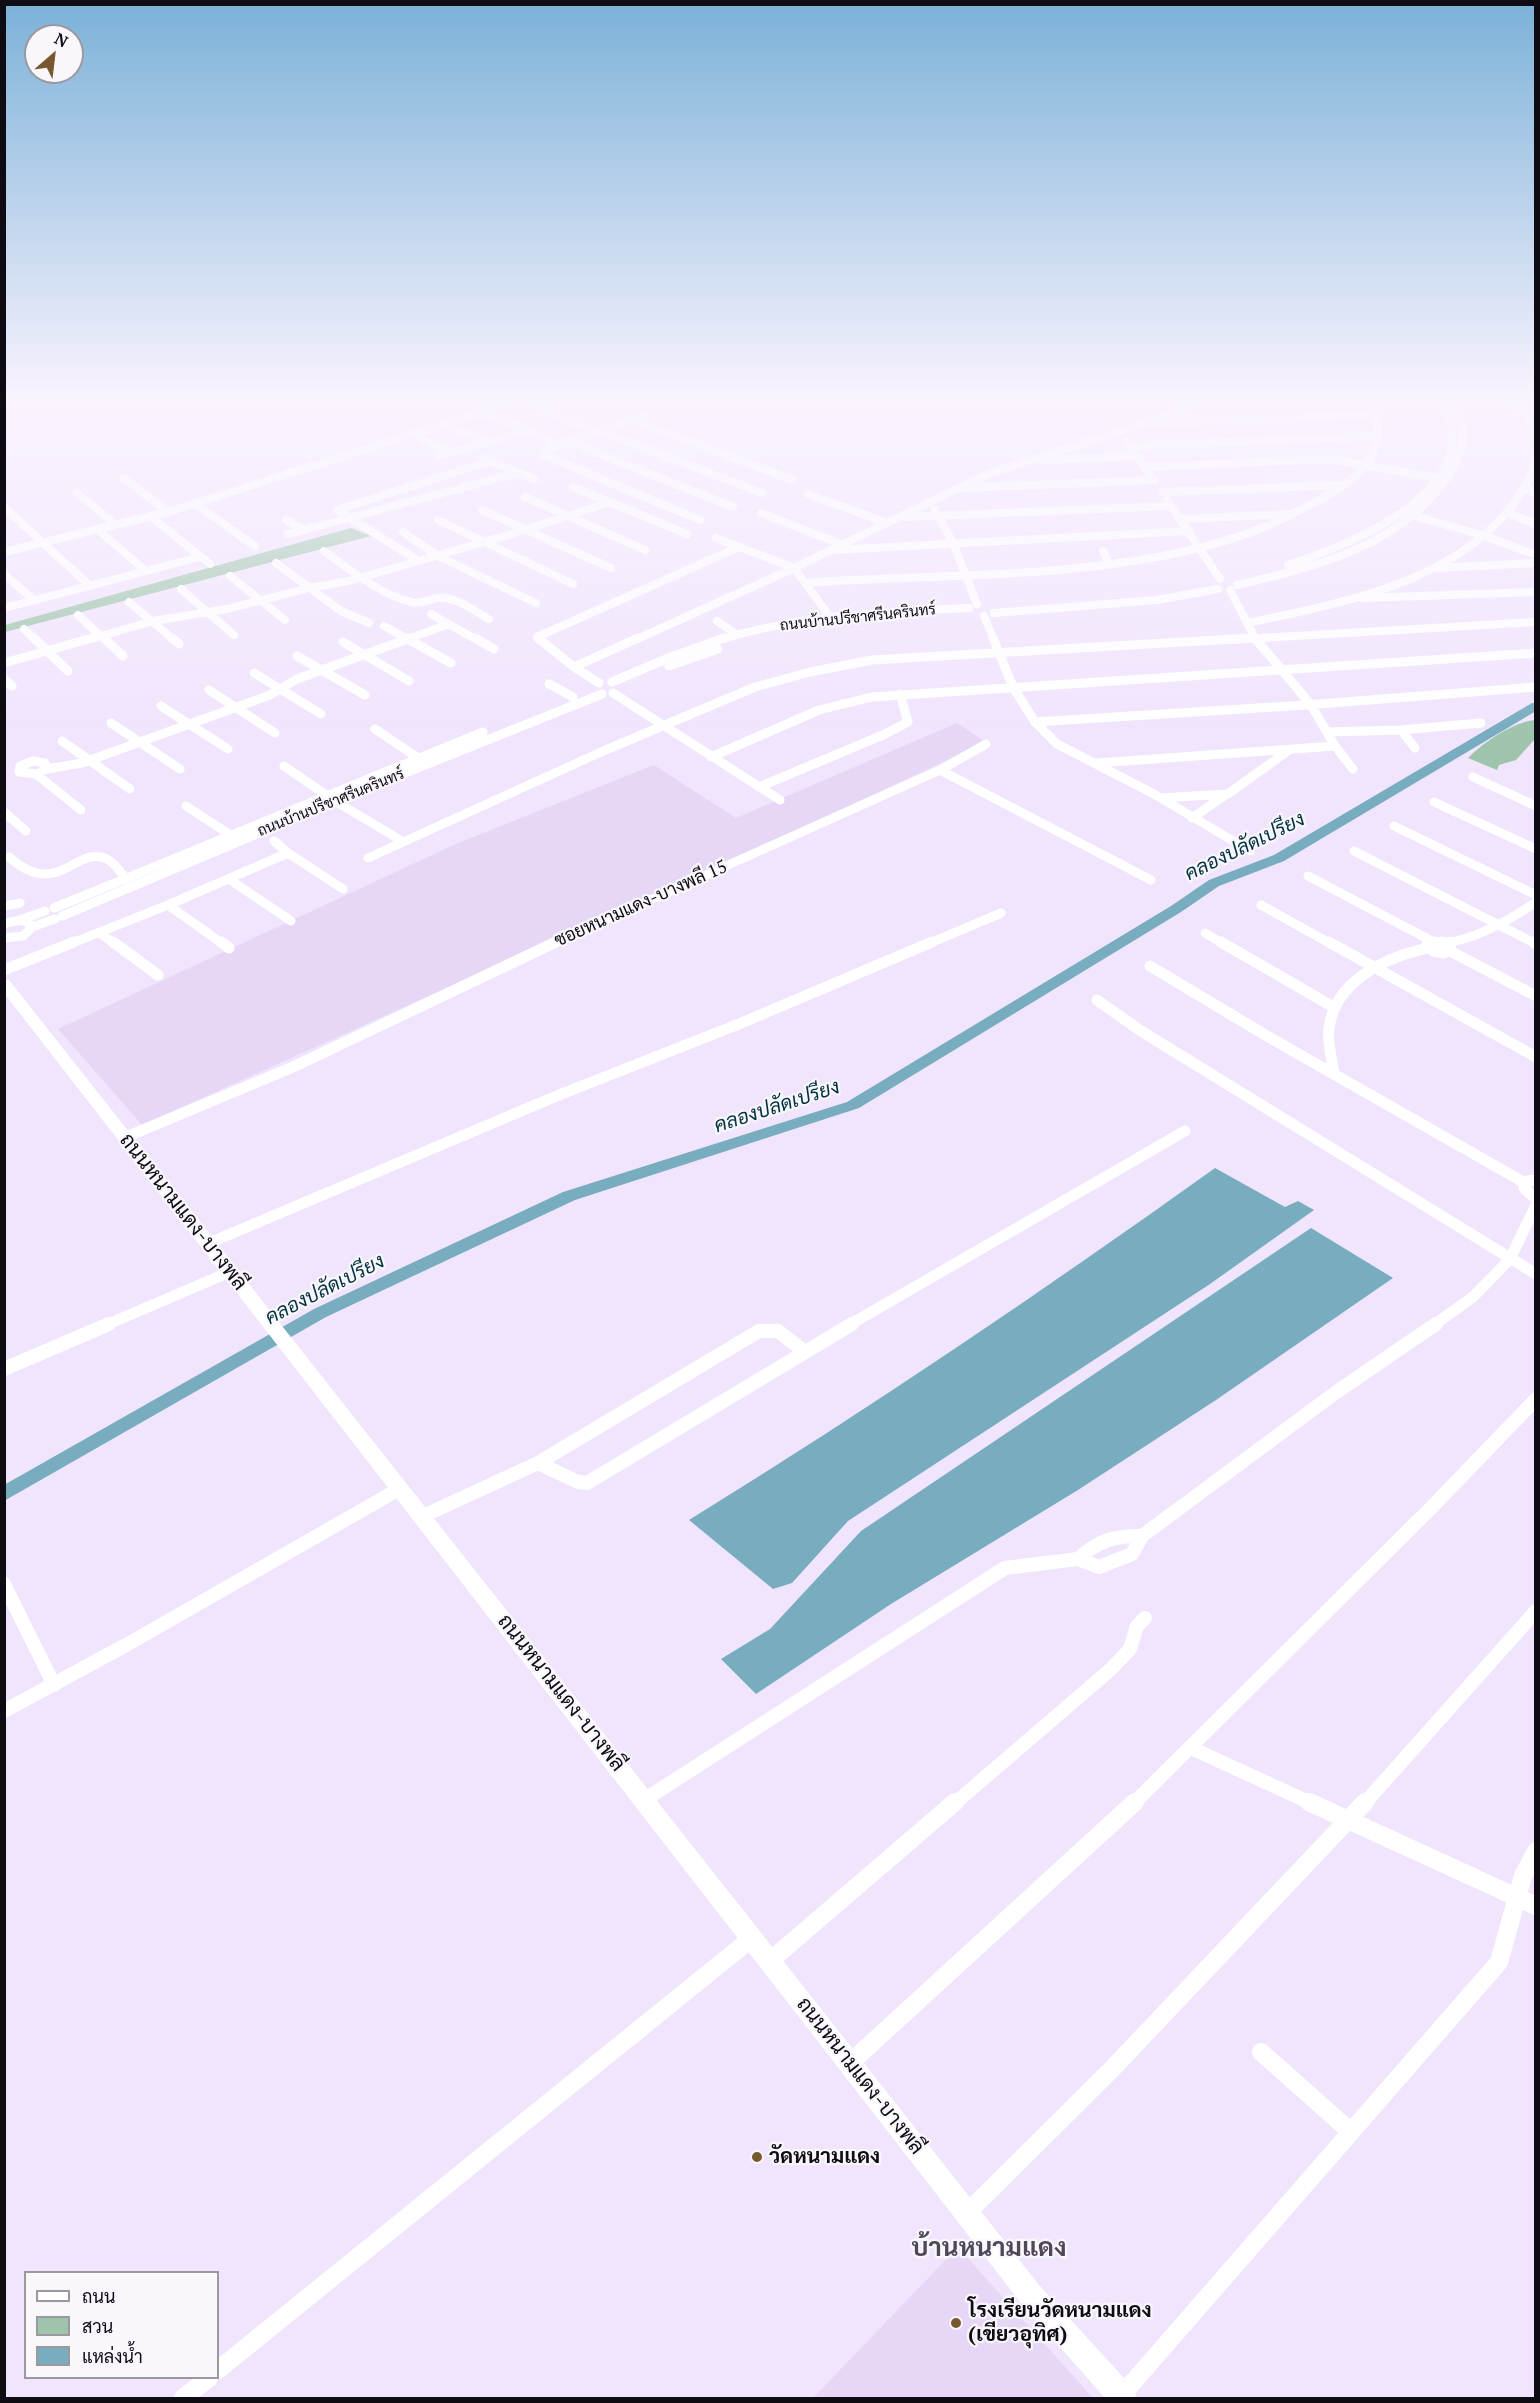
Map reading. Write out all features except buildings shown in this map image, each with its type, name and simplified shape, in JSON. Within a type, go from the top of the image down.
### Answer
[{"type":"main road","name":"ถนนหนามแดง-บางพลี","points":[[7,989],[232,1271],[244,1291],[423,1516],[1030,2294],[1122,2397]]},
{"type":"street","points":[[96,508],[115,524]]},
{"type":"street","points":[[163,508],[168,512]]},
{"type":"street","points":[[4,552],[181,508]]},
{"type":"street","points":[[201,508],[255,546]]},
{"type":"street","points":[[343,508],[337,510],[419,561]]},
{"type":"street","points":[[288,534],[386,508]]},
{"type":"street","points":[[550,508],[645,550]]},
{"type":"street","points":[[4,663],[153,621],[208,612],[361,577],[528,530],[594,508]]},
{"type":"street","points":[[626,508],[687,534]]},
{"type":"street","points":[[672,508],[700,520]]},
{"type":"street","points":[[847,508],[887,523]]},
{"type":"street","points":[[574,667],[794,568],[917,508]]},
{"type":"street","points":[[934,508],[953,543],[981,608]]},
{"type":"street","points":[[900,517],[1121,508]]},
{"type":"street","points":[[1172,508],[1199,547],[1233,587],[1255,638],[1311,705],[1335,746],[1353,769]]},
{"type":"street","points":[[805,584],[1108,562],[1199,547],[1272,525],[1307,508]]},
{"type":"street","name":"ถนนบ้านปรีชาศรีนครินทร์","points":[[1214,586],[1224,579],[1285,566],[1319,554],[1361,535],[1405,508]]},
{"type":"street","name":"ถนนบ้านปรีชาศรีนครินทร์","points":[[54,914],[124,878],[335,801],[602,694],[687,650],[737,635],[772,626],[830,617],[1158,600],[1214,586],[1233,587],[1332,559],[1376,538],[1422,508]]},
{"type":"street","points":[[1247,623],[1336,604],[1432,568],[1448,560],[1482,535],[1511,508]]},
{"type":"street","points":[[6,510],[90,586]]},
{"type":"street","points":[[482,510],[611,568]]},
{"type":"street","points":[[1401,512],[1482,535],[1536,555]]},
{"type":"street","points":[[760,513],[841,544]]},
{"type":"street","points":[[1180,519],[1299,513]]},
{"type":"street","points":[[1508,513],[1536,524]]},
{"type":"street","points":[[150,516],[210,564]]},
{"type":"street","points":[[286,520],[304,530]]},
{"type":"street","points":[[438,520],[573,585]]},
{"type":"street","points":[[97,529],[146,571]]},
{"type":"street","points":[[830,550],[1189,531]]},
{"type":"street","points":[[403,532],[438,556],[536,603]]},
{"type":"street","points":[[863,534],[882,540],[885,547]]},
{"type":"street","points":[[716,538],[794,568],[830,617]]},
{"type":"street","points":[[602,694],[596,686],[537,637],[739,547]]},
{"type":"street","points":[[324,551],[361,577],[412,602],[447,599],[489,619]]},
{"type":"street","points":[[1102,551],[1108,562]]},
{"type":"street","points":[[4,608],[200,557]]},
{"type":"street","points":[[276,562],[346,614],[369,623]]},
{"type":"street","points":[[1432,568],[1536,563]]},
{"type":"street","points":[[4,574],[34,600]]},
{"type":"street","points":[[230,576],[285,620]]},
{"type":"street","points":[[181,589],[234,635]]},
{"type":"street","points":[[1355,597],[1536,592]]},
{"type":"street","points":[[129,602],[179,644]]},
{"type":"street","name":"ถนนบ้านปรีชาศรีนครินทร์","points":[[981,608],[1000,652]]},
{"type":"street","name":"ถนนบ้านปรีชาศรีนครินทร์","points":[[54,914],[132,885],[326,795],[596,686],[615,687],[720,648],[778,632],[981,608]]},
{"type":"street","points":[[431,614],[494,649]]},
{"type":"street","points":[[78,615],[123,656]]},
{"type":"street","points":[[717,621],[737,635]]},
{"type":"street","points":[[368,858],[755,687],[810,672],[872,660],[1536,622]]},
{"type":"street","points":[[18,769],[23,774],[36,774],[47,769],[90,760],[236,707],[321,670],[449,624]]},
{"type":"street","points":[[384,626],[451,663]]},
{"type":"street","points":[[24,629],[68,671]]},
{"type":"street","points":[[344,642],[409,681]]},
{"type":"street","points":[[1000,652],[1013,687],[1035,722],[1057,744],[1160,798],[1250,851]]},
{"type":"street","points":[[711,757],[819,710],[872,697],[1536,653]]},
{"type":"street","points":[[297,656],[365,695]]},
{"type":"street","points":[[254,673],[321,714]]},
{"type":"street","points":[[4,679],[12,686]]},
{"type":"street","points":[[549,684],[573,697]]},
{"type":"street","points":[[615,687],[664,726],[780,800]]},
{"type":"street","points":[[1035,722],[1311,705],[1536,687]]},
{"type":"street","points":[[209,690],[274,732]]},
{"type":"street","points":[[759,787],[883,735],[908,722],[900,694]]},
{"type":"street","points":[[161,706],[228,749]]},
{"type":"street","points":[[111,723],[180,769]]},
{"type":"street","points":[[1327,732],[1401,730],[1481,723]]},
{"type":"street","points":[[375,729],[427,764]]},
{"type":"street","points":[[1401,730],[1415,748]]},
{"type":"street","points":[[62,741],[130,789]]},
{"type":"street","name":"ซอยหนามแดง-บางพลี 15","points":[[126,1137],[292,1067],[532,953],[942,769],[986,744]]},
{"type":"street","points":[[1095,763],[1335,746]]},
{"type":"street","points":[[1192,818],[1290,749]]},
{"type":"street","points":[[7,771],[18,769],[33,761],[45,763],[48,765],[47,769]]},
{"type":"street","points":[[284,766],[335,801],[402,842]]},
{"type":"street","points":[[942,769],[1151,880]]},
{"type":"street","points":[[36,774],[81,810]]},
{"type":"street","points":[[1473,777],[1536,806]]},
{"type":"street","points":[[1160,798],[1228,794]]},
{"type":"street","points":[[1434,802],[1536,849]]},
{"type":"street","points":[[186,806],[234,838]]},
{"type":"street","points":[[4,812],[26,831]]},
{"type":"street","points":[[1394,826],[1536,895]]},
{"type":"street","points":[[274,841],[288,853],[343,889]]},
{"type":"street","points":[[1354,851],[1536,944]]},
{"type":"street","points":[[4,970],[168,906],[288,853]]},
{"type":"street","points":[[9,857],[23,871],[39,874],[48,874],[88,860],[102,858],[109,860],[132,885]]},
{"type":"street","points":[[1308,876],[1430,944],[1448,947],[1536,996]]},
{"type":"street","points":[[229,879],[291,921]]},
{"type":"street","points":[[1448,947],[1498,925],[1536,902]]},
{"type":"street","points":[[4,906],[20,903]]},
{"type":"street","points":[[1261,905],[1536,1057]]},
{"type":"street","points":[[168,906],[229,948]]},
{"type":"street","points":[[209,1243],[559,1095],[739,1024],[1002,913]]},
{"type":"street","points":[[4,924],[54,914]]},
{"type":"street","points":[[5,939],[23,936],[32,927],[54,914]]},
{"type":"street","points":[[20,920],[29,922],[32,927]]},
{"type":"street","points":[[99,933],[158,975]]},
{"type":"street","points":[[1205,933],[1335,1008]]},
{"type":"street","points":[[1334,1074],[1328,1026],[1342,995],[1373,968],[1408,951],[1430,944]]},
{"type":"street","points":[[1150,966],[1334,1074],[1530,1182],[1526,1192],[1536,1199]]},
{"type":"street","points":[[1097,1000],[1141,1031],[1536,1274]]},
{"type":"street","points":[[538,1463],[578,1482],[587,1483],[804,1351],[1185,1131]]},
{"type":"street","points":[[644,1800],[1005,1568],[1078,1559],[1099,1567],[1132,1554],[1142,1536],[1335,1393],[1474,1296],[1510,1259],[1536,1206]]},
{"type":"street","points":[[4,1369],[232,1271]]},
{"type":"street","points":[[423,1516],[538,1463],[759,1330],[768,1327],[778,1330],[804,1351]]},
{"type":"street","points":[[850,2063],[1108,1829],[1431,1508],[1536,1399]]},
{"type":"street","points":[[4,1711],[401,1488]]},
{"type":"street","points":[[1078,1559],[1090,1547],[1123,1534],[1142,1536]]},
{"type":"street","points":[[4,1584],[54,1684]]},
{"type":"street","points":[[967,2213],[1112,2068],[1350,1819],[1536,1611]]},
{"type":"street","points":[[770,1960],[1110,1670],[1130,1649],[1137,1626],[1145,1618]]},
{"type":"street","points":[[1191,1748],[1536,1906]]},
{"type":"street","points":[[1122,2397],[1499,1962],[1523,1876],[1536,1851]]},
{"type":"street","points":[[219,2369],[752,1938]]},
{"type":"street","points":[[1261,2052],[1351,2132]]},
{"type":"street","points":[[183,2398],[207,2379]]},
{"type":"shaded area","points":[[957,723],[986,742],[780,838],[142,1125],[58,1029],[458,843],[654,765],[736,818]]},
{"type":"shaded area","name":"โรงเรียนวัดหนามแดง (เขียวอุทิศ)","points":[[958,2247],[1093,2398],[813,2398]]},
{"type":"green space","points":[[351,528],[371,536],[5,632],[5,625]]},
{"type":"green space","points":[[1535,720],[1535,739],[1516,760],[1499,765],[1497,770],[1468,758],[1499,734]]},
{"type":"water","points":[[1215,1168],[1285,1207],[1298,1201],[1314,1210],[1210,1284],[848,1521],[792,1583],[773,1589],[689,1520],[955,1349]]},
{"type":"water","points":[[1311,1228],[1393,1278],[1216,1400],[1078,1490],[891,1604],[756,1694],[721,1659],[770,1629],[861,1531]]},
{"type":"waterway","name":"คลองปลัดเปรียง","points":[[4,1494],[320,1313],[569,1196],[853,1105],[1176,909],[1214,883],[1279,858],[1536,706]]},
{"type":"place","name":"วัดหนามแดง","points":[[757,2157]]},
{"type":"place","name":"โรงเรียนวัดหนามแดง (เขียวอุทิศ)","points":[[956,2323]]},
{"type":"district","name":"บ้านหนามแดง","points":[[989,2249]]}]
